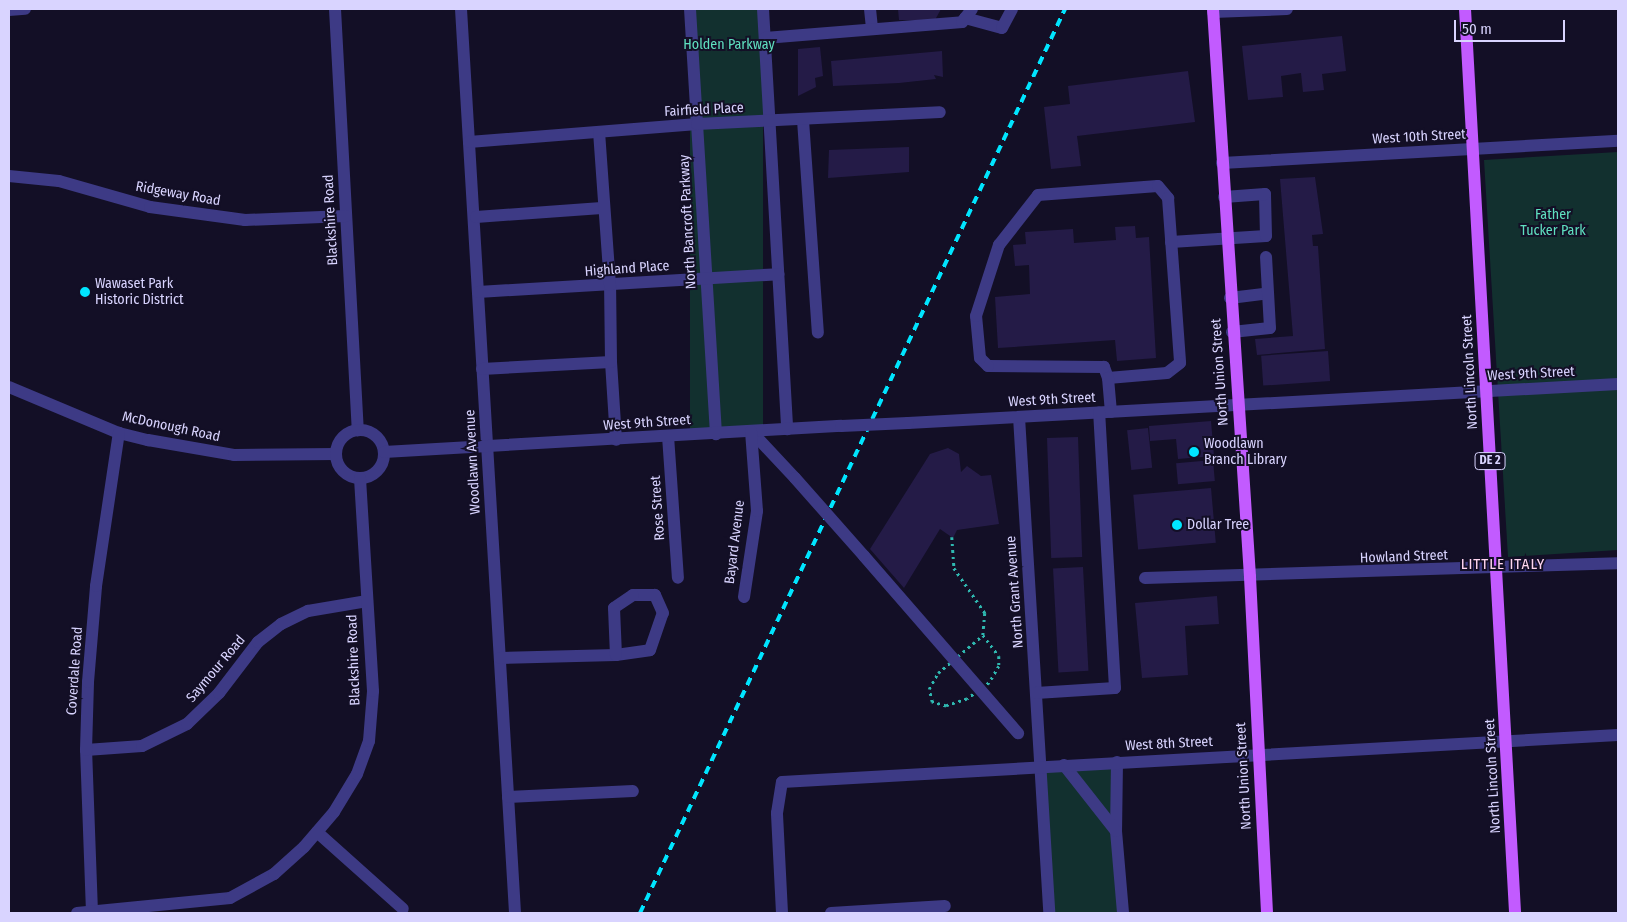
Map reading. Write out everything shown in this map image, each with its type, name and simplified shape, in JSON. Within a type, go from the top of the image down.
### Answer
[{"type":"main road","name":"North Lincoln Street","points":[[1465,9],[1515,913]]},
{"type":"main road","name":"North Union Street","points":[[1213,10],[1236,405],[1250,577],[1267,913]]},
{"type":"street","points":[[9,10],[25,9]]},
{"type":"street","name":"Blackshire Road","points":[[335,9],[358,430]]},
{"type":"street","name":"Woodlawn Avenue","points":[[461,9],[469,142],[476,218],[482,368],[515,913]]},
{"type":"street","name":"North Bancroft Parkway","points":[[690,9],[716,434]]},
{"type":"street","points":[[763,9],[787,429]]},
{"type":"street","points":[[870,9],[872,29]]},
{"type":"street","points":[[765,38],[962,22],[968,14],[1002,28],[1012,9]]},
{"type":"street","points":[[1213,10],[1287,9]]},
{"type":"street","name":"Fairfield Place","points":[[469,142],[697,124],[770,122],[940,112]]},
{"type":"street","points":[[803,120],[818,332]]},
{"type":"street","points":[[599,132],[602,208],[610,285],[611,362],[616,440]]},
{"type":"street","name":"West 10th Street","points":[[1222,162],[1618,141]]},
{"type":"street","name":"Ridgeway Road","points":[[9,176],[58,182],[150,207],[245,220],[346,216]]},
{"type":"street","points":[[1036,693],[1115,688],[1105,412],[1108,378],[1104,367],[1008,369],[988,366],[980,358],[976,316],[999,244],[1038,195],[1158,186],[1168,198],[1180,363],[1167,373],[1108,378]]},
{"type":"street","points":[[1171,242],[1227,240],[1266,236],[1265,194],[1224,197]]},
{"type":"street","points":[[476,218],[602,208]]},
{"type":"street","points":[[1232,332],[1270,328],[1266,257]]},
{"type":"street","name":"Highland Place","points":[[478,292],[778,274]]},
{"type":"street","points":[[1230,298],[1268,293]]},
{"type":"street","points":[[482,368],[611,362]]},
{"type":"street","name":"West 9th Street","points":[[487,448],[751,431],[1618,384]]},
{"type":"street","name":"McDonough Road","points":[[9,387],[119,433],[234,456],[336,454]]},
{"type":"street","name":"North Grant Avenue","points":[[1019,417],[1049,913]]},
{"type":"street","points":[[358,430],[377,436],[384,452],[377,471],[360,478],[342,470],[336,454],[344,436],[358,430]]},
{"type":"street","points":[[751,431],[864,556],[1018,733]]},
{"type":"street","name":"Bayard Avenue","points":[[744,597],[757,511],[751,431]]},
{"type":"street","name":"Coverdale Road","points":[[92,912],[86,750],[96,586],[119,433]]},
{"type":"street","name":"Rose Street","points":[[668,436],[678,578]]},
{"type":"street","points":[[384,452],[487,448]]},
{"type":"street","name":"Blackshire Road","points":[[77,913],[230,898],[274,874],[317,832],[357,774],[369,741],[373,691],[360,478]]},
{"type":"street","name":"Howland Street","points":[[1145,578],[1495,570],[1618,564]]},
{"type":"street","points":[[500,658],[616,655],[650,650],[663,612],[655,595],[633,595],[614,608],[616,655]]},
{"type":"street","name":"Saymour Road","points":[[86,750],[142,746],[187,724],[219,693],[258,642],[281,624],[308,611],[367,601]]},
{"type":"street","name":"West 8th Street","points":[[782,913],[777,813],[782,782],[1618,735]]},
{"type":"street","points":[[1117,762],[1116,832],[1123,913]]},
{"type":"street","points":[[1064,765],[1116,832]]},
{"type":"street","points":[[508,797],[633,791]]},
{"type":"street","points":[[317,832],[403,909]]},
{"type":"street","points":[[831,913],[945,906]]},
{"type":"path","points":[[952,537],[954,568],[985,613],[983,635]]},
{"type":"green space","name":"Holden Parkway","points":[[690,9],[763,9],[763,435],[690,435]]},
{"type":"green space","name":"Father Tucker Park","points":[[1618,152],[1618,550],[1508,557],[1484,160]]},
{"type":"green space","points":[[1117,762],[1122,913],[1045,913],[1040,765]]},
{"type":"building","points":[[898,9],[941,9],[935,20],[899,20]]},
{"type":"building","points":[[1342,36],[1346,71],[1322,74],[1324,90],[1303,92],[1301,73],[1281,76],[1283,97],[1248,100],[1242,46]]},
{"type":"building","points":[[820,47],[823,76],[815,78],[816,87],[798,96],[798,49]]},
{"type":"building","points":[[942,51],[943,77],[934,75],[936,79],[833,86],[831,61]]},
{"type":"building","points":[[1188,71],[1195,122],[1077,136],[1081,166],[1051,169],[1044,107],[1070,104],[1068,86]]},
{"type":"building","points":[[909,147],[909,172],[828,178],[829,150]]},
{"type":"building","points":[[1315,177],[1323,234],[1312,235],[1313,246],[1318,246],[1325,349],[1257,355],[1255,339],[1293,336],[1280,179]]},
{"type":"building","points":[[1135,226],[1136,238],[1149,237],[1156,358],[1117,361],[1115,340],[998,348],[995,297],[1030,294],[1029,265],[1015,266],[1013,245],[1026,244],[1025,232],[1073,229],[1074,243],[1116,240],[1115,227]]},
{"type":"building","points":[[1328,351],[1330,381],[1263,386],[1261,356]]},
{"type":"building","points":[[1211,421],[1214,456],[1178,459],[1176,439],[1150,441],[1149,426]]},
{"type":"building","points":[[1148,428],[1152,468],[1131,470],[1127,430]]},
{"type":"building","points":[[1078,437],[1082,557],[1051,558],[1047,438]]},
{"type":"building","points":[[948,448],[959,454],[961,472],[967,466],[981,476],[991,475],[999,524],[957,530],[953,538],[940,529],[904,588],[870,549],[930,454]]},
{"type":"building","points":[[1213,460],[1215,481],[1178,484],[1176,463]]},
{"type":"building","points":[[1211,488],[1216,543],[1138,550],[1133,495]]},
{"type":"building","points":[[1083,567],[1088,671],[1058,672],[1053,569]]},
{"type":"building","points":[[1217,596],[1219,624],[1185,626],[1188,675],[1142,678],[1135,603]]},
{"type":"railway","points":[[640,913],[1065,9]]},
{"type":"place","name":"Wawaset Park Historic District","points":[[85,292]]},
{"type":"place","name":"Woodlawn Branch Library","points":[[1194,452]]},
{"type":"place","name":"Dollar Tree","points":[[1177,525]]},
{"type":"district","name":"LITTLE ITALY","points":[[1503,565]]}]
